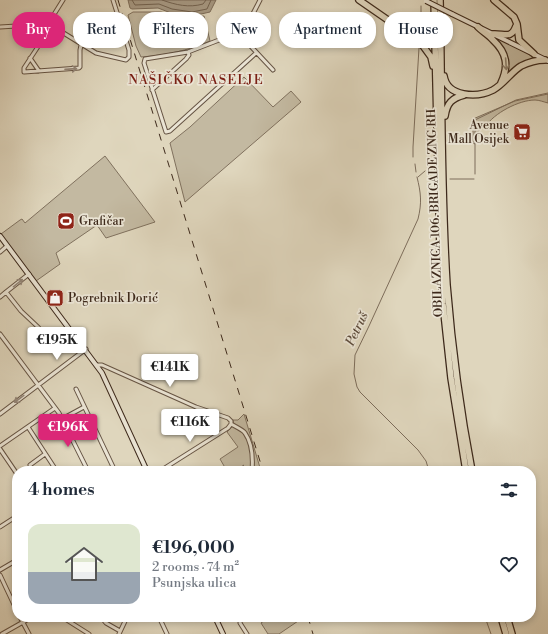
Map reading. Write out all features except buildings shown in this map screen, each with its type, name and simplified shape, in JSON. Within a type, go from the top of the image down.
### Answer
[{"type":"highway","points":[[359,0],[384,17]]},
{"type":"highway","name":"OBILAZNICA 106. BRIGADE ZNG RH","points":[[434,0],[434,12]]},
{"type":"highway","points":[[494,0],[510,12],[517,24],[519,40],[534,54]]},
{"type":"highway","name":"OBILAZNICA 106. BRIGADE ZNG RH","points":[[441,1],[445,250],[458,384],[471,466]]},
{"type":"highway","points":[[493,34],[510,34],[517,24]]},
{"type":"highway","points":[[478,27],[493,39],[505,56],[506,68],[501,83]]},
{"type":"highway","points":[[424,48],[429,54],[436,75]]},
{"type":"highway","name":"OBILAZNICA 106. BRIGADE ZNG RH","points":[[435,48],[440,252],[443,304],[451,378],[465,466]]},
{"type":"highway","points":[[441,62],[445,81],[449,87],[457,92],[466,94],[486,93],[495,89],[518,68],[525,64],[534,61],[547,61]]},
{"type":"highway","points":[[442,131],[448,105],[454,99],[466,94]]},
{"type":"highway","points":[[502,622],[506,634]]},
{"type":"highway","points":[[508,622],[512,634]]},
{"type":"street","points":[[56,12],[63,0]]},
{"type":"street","points":[[113,0],[117,12]]},
{"type":"street","points":[[254,12],[260,0]]},
{"type":"street","points":[[424,1],[547,61]]},
{"type":"street","points":[[0,27],[12,26]]},
{"type":"street","points":[[216,41],[188,52],[144,60],[164,130],[167,132],[256,53]]},
{"type":"street","points":[[36,48],[23,71],[79,68],[81,48]]},
{"type":"street","points":[[88,48],[100,54],[122,60],[128,59],[128,48]]},
{"type":"street","points":[[251,48],[273,70]]},
{"type":"street","points":[[152,90],[188,58],[188,52]]},
{"type":"street","points":[[30,58],[39,71]]},
{"type":"street","points":[[0,236],[97,365],[107,383],[145,466]]},
{"type":"street","points":[[0,252],[7,246]]},
{"type":"street","points":[[0,297],[29,274]]},
{"type":"street","points":[[6,292],[21,311],[38,327],[51,344],[54,344],[72,331]]},
{"type":"street","points":[[0,334],[62,418],[85,466]]},
{"type":"street","points":[[0,414],[86,349]]},
{"type":"street","points":[[97,365],[102,365],[196,407],[228,418],[231,421],[231,424],[241,430],[247,437],[252,457],[252,466]]},
{"type":"street","points":[[76,389],[113,466]]},
{"type":"street","points":[[62,418],[84,407]]},
{"type":"street","points":[[12,466],[0,447],[55,408]]},
{"type":"street","points":[[168,466],[228,428],[231,424]]},
{"type":"street","points":[[28,427],[53,466]]},
{"type":"street","points":[[30,464],[45,454]]},
{"type":"street","points":[[0,527],[12,519]]},
{"type":"street","points":[[0,570],[12,563]]},
{"type":"street","points":[[0,575],[12,600]]},
{"type":"street","points":[[2,634],[22,622],[29,634]]},
{"type":"street","points":[[70,622],[89,634]]},
{"type":"street","points":[[105,622],[119,632],[124,622]]},
{"type":"street","points":[[161,622],[167,634]]},
{"type":"street","points":[[217,622],[223,634]]},
{"type":"street","points":[[240,622],[247,634]]},
{"type":"shaded area","points":[[139,12],[139,48],[190,48],[176,52],[141,57],[136,46],[131,27],[131,13]]},
{"type":"shaded area","points":[[495,37],[536,58],[506,79],[508,64],[494,38]]},
{"type":"shaded area","points":[[244,77],[273,107],[291,91],[301,102],[185,202],[170,143],[190,127]]},
{"type":"shaded area","points":[[548,94],[548,103],[537,100],[522,102],[507,108],[494,117],[485,127],[483,126],[476,134],[478,135],[475,144],[473,143],[473,119],[515,101]]},
{"type":"shaded area","points":[[105,156],[155,222],[106,238],[97,225],[56,253],[60,264],[36,281],[1,234],[22,219],[25,223]]},
{"type":"shaded area","points":[[244,414],[260,466],[224,466],[220,459],[238,447],[227,432],[234,425],[233,420],[238,420]]},
{"type":"shaded area","points":[[297,622],[279,634],[268,634],[261,623]]},
{"type":"water","points":[[128,0],[216,0],[210,12],[208,12],[168,12],[158,8],[130,8]]},
{"type":"waterway","name":"Petruš","points":[[421,6],[421,12]]},
{"type":"waterway","name":"Petruš","points":[[413,157],[419,48]]},
{"type":"waterway","points":[[475,174],[475,120],[516,100],[548,93]]},
{"type":"waterway","name":"Petruš","points":[[415,164],[416,172]]},
{"type":"waterway","points":[[431,170],[436,177]]},
{"type":"waterway","points":[[418,177],[425,171]]},
{"type":"waterway","name":"Petruš","points":[[417,177],[420,198],[418,219],[355,355],[354,374],[357,387],[360,392],[418,450],[426,461],[428,466]]},
{"type":"waterway","points":[[450,179],[474,179]]},
{"type":"waterway","name":"Petruš","points":[[487,622],[491,634]]},
{"type":"railway","points":[[118,0],[261,466]]},
{"type":"railway","points":[[309,622],[313,634]]},
{"type":"place","name":"Avenue Mall Osijek","points":[[522,132]]},
{"type":"place","name":"Grafičar","points":[[66,221]]},
{"type":"place","name":"Pogrebnik Dorić","points":[[55,298]]},
{"type":"district","name":"NAŠIČKO NASELJE","points":[[196,80]]}]
